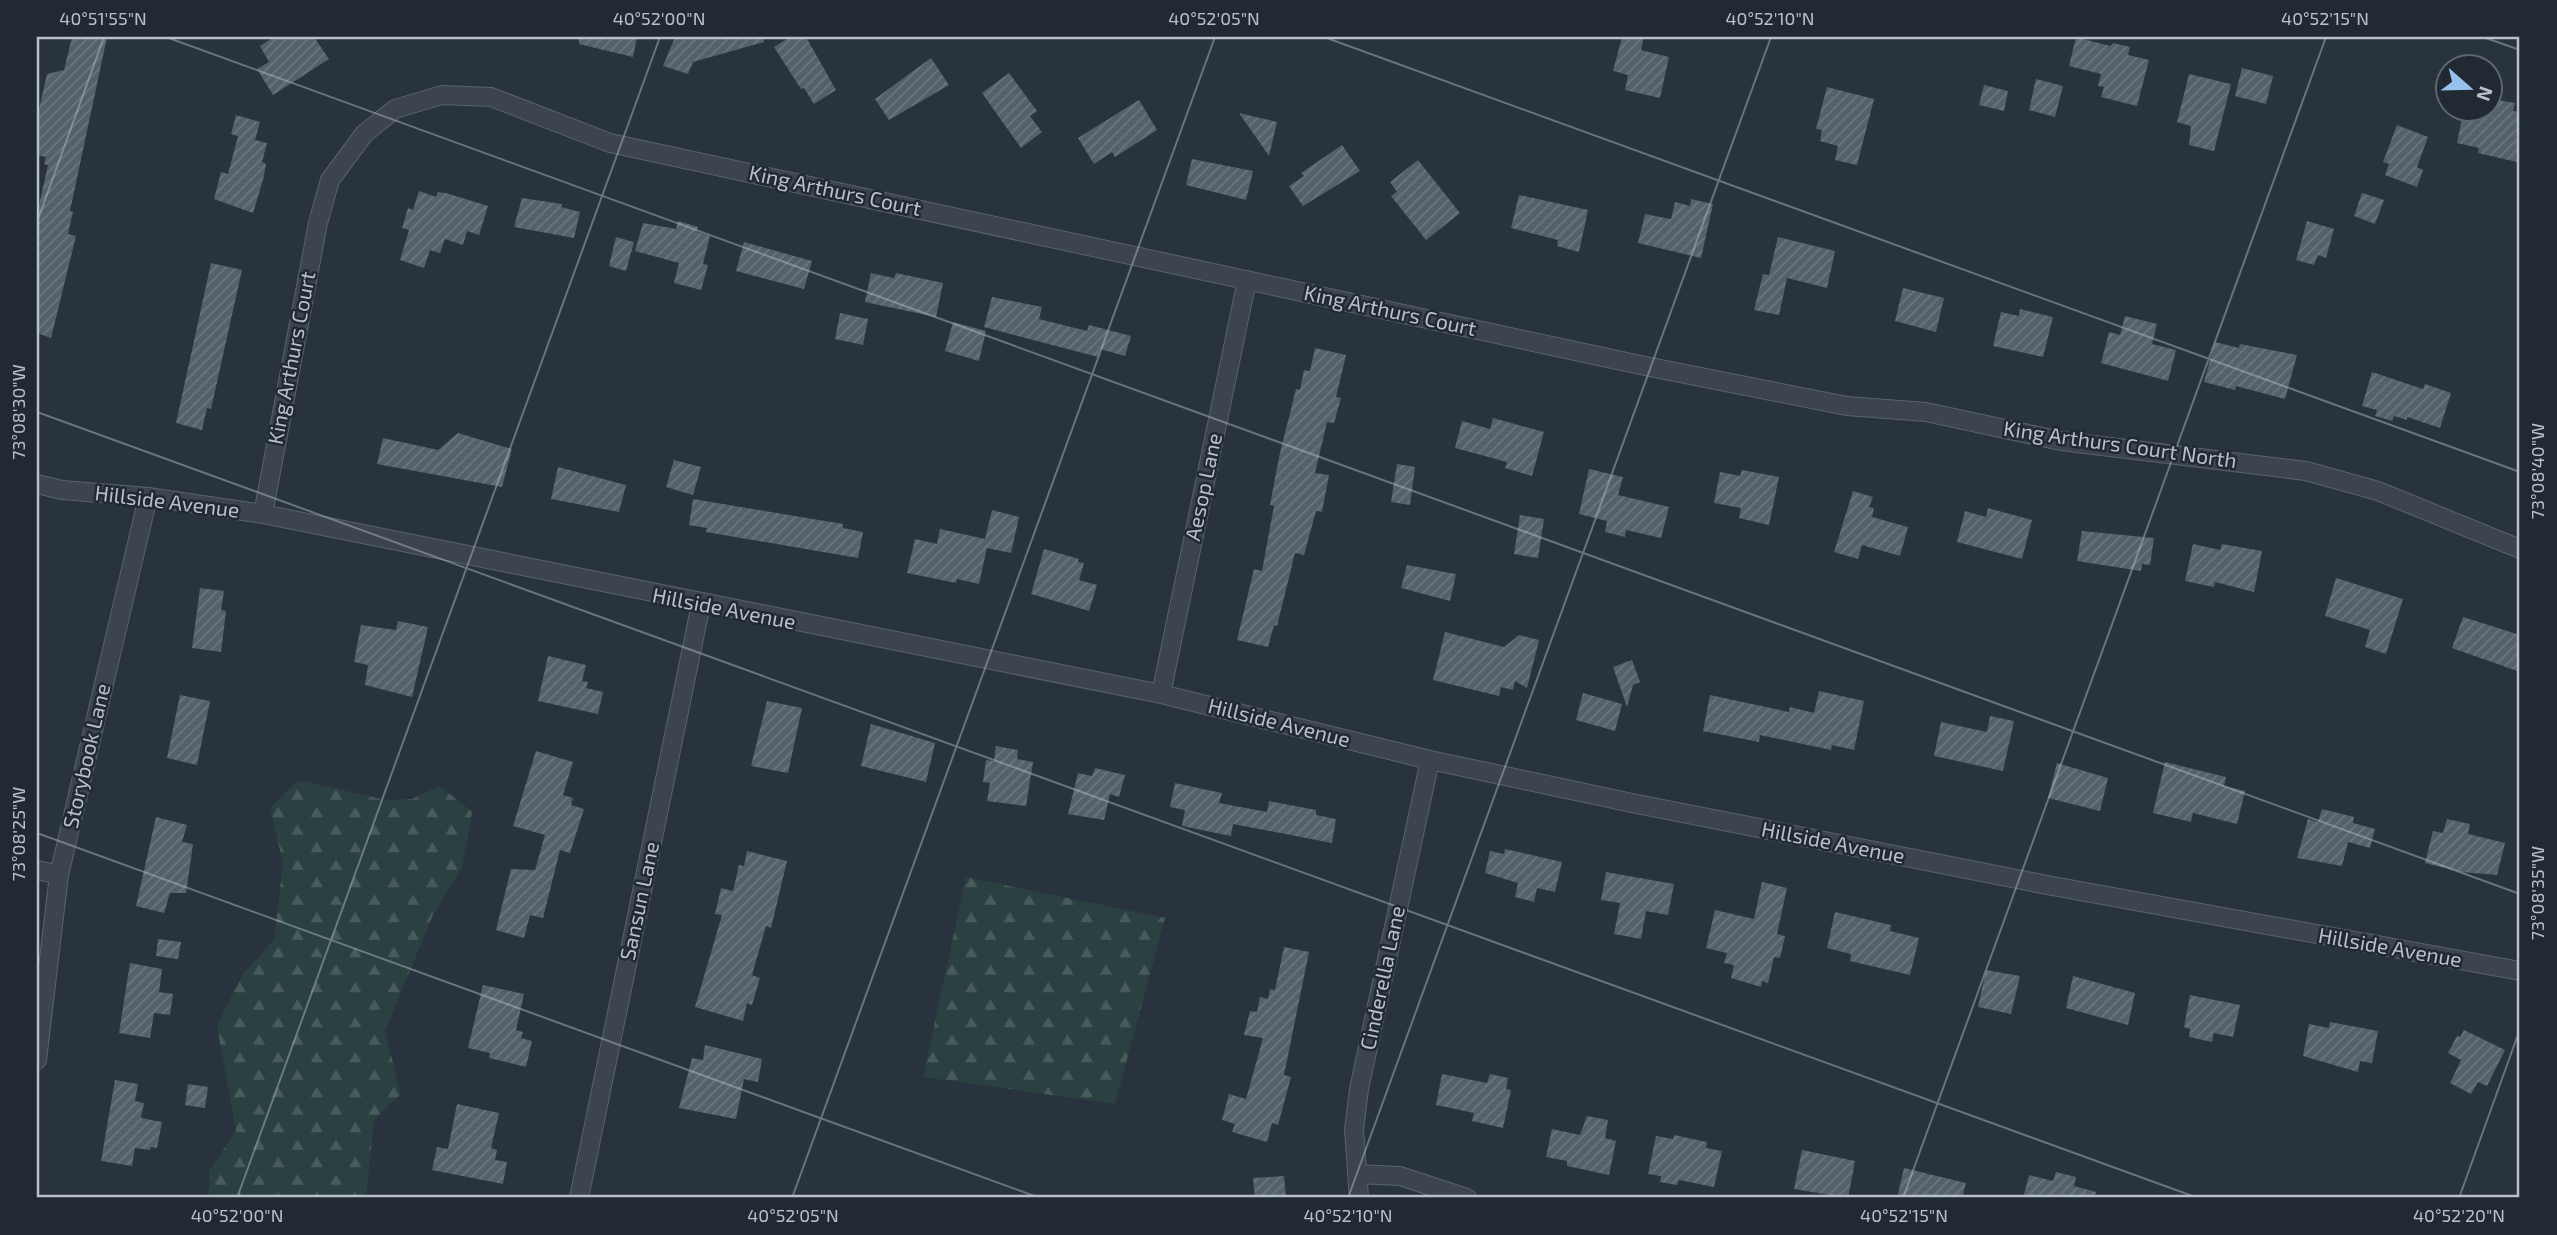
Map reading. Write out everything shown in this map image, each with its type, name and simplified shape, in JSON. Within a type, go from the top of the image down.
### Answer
[{"type":"street","name":"King Arthurs Court","points":[[263,514],[318,223],[330,180],[363,134],[395,109],[442,95],[491,96],[610,143],[1710,378]]},
{"type":"street","name":"Aesop Lane","points":[[1161,694],[1247,280]]},
{"type":"street","name":"King Arthurs Court North","points":[[1710,378],[1847,406],[1926,412],[2061,441],[2306,471],[2378,491],[2520,549]]},
{"type":"street","name":"Hillside Avenue","points":[[37,484],[62,490],[148,496],[263,514],[701,604],[1161,694],[1430,760],[2047,886],[2520,971]]},
{"type":"street","name":"Storybook Lane","points":[[37,1060],[59,875],[148,496]]},
{"type":"street","name":"Sansun Lane","points":[[579,1198],[701,604]]},
{"type":"street","name":"Cinderella Lane","points":[[1359,1198],[1354,1130],[1359,1089],[1430,760]]},
{"type":"street","points":[[37,870],[59,875]]},
{"type":"street","points":[[1357,1174],[1400,1176],[1467,1198]]},
{"type":"green space","points":[[299,780],[385,800],[412,799],[440,786],[472,812],[462,868],[433,915],[385,1031],[401,1094],[374,1120],[366,1198],[209,1198],[209,1171],[236,1131],[217,1026],[242,975],[274,940],[283,863],[270,808]]},
{"type":"green space","points":[[966,877],[1165,918],[1115,1104],[923,1077]]},
{"type":"building","points":[[72,37],[107,37],[70,211],[73,212],[68,234],[76,236],[51,338],[37,333],[37,214],[48,165],[44,164],[46,157],[37,155],[37,118],[47,74],[64,70]]},
{"type":"building","points":[[274,37],[314,37],[329,59],[273,95],[257,69],[269,62],[260,46]]},
{"type":"building","points":[[579,37],[637,37],[633,57],[579,44]]},
{"type":"building","points":[[675,37],[764,37],[764,42],[693,62],[688,74],[663,66]]},
{"type":"building","points":[[790,37],[806,37],[836,90],[814,104],[774,47]]},
{"type":"building","points":[[1622,37],[1644,37],[1641,50],[1669,57],[1660,98],[1625,90],[1628,75],[1613,71]]},
{"type":"building","points":[[2076,37],[2110,46],[2113,43],[2130,47],[2128,55],[2149,60],[2137,106],[2101,97],[2104,87],[2098,86],[2101,74],[2069,66]]},
{"type":"building","points":[[931,58],[949,85],[889,120],[875,99]]},
{"type":"building","points":[[2242,68],[2273,76],[2266,104],[2235,96]]},
{"type":"building","points":[[1009,73],[1037,111],[1030,116],[1042,132],[1021,148],[982,93]]},
{"type":"building","points":[[2189,74],[2231,84],[2214,151],[2189,145],[2191,126],[2177,122]]},
{"type":"building","points":[[2036,79],[2063,86],[2055,117],[2029,110]]},
{"type":"building","points":[[1984,85],[2008,91],[2004,111],[1979,105]]},
{"type":"building","points":[[1827,87],[1874,99],[1857,165],[1835,160],[1838,146],[1820,141],[1822,130],[1816,129]]},
{"type":"building","points":[[1139,100],[1157,130],[1115,157],[1112,152],[1094,164],[1078,138]]},
{"type":"building","points":[[2504,101],[2515,103],[2513,111],[2520,112],[2517,162],[2478,153],[2479,148],[2457,143],[2461,122],[2504,122]]},
{"type":"building","points":[[1239,113],[1277,122],[1269,156]]},
{"type":"building","points":[[236,115],[260,122],[255,140],[267,143],[262,162],[266,164],[263,180],[253,213],[214,199],[221,172],[228,174],[238,136],[231,134]]},
{"type":"building","points":[[2397,125],[2428,137],[2417,167],[2423,170],[2417,187],[2385,175],[2389,164],[2383,162]]},
{"type":"building","points":[[1342,145],[1360,171],[1303,206],[1289,186],[1304,176],[1301,173]]},
{"type":"building","points":[[1192,159],[1253,171],[1246,200],[1186,185]]},
{"type":"building","points":[[1418,160],[1460,213],[1426,240],[1391,196],[1397,192],[1390,182]]},
{"type":"building","points":[[419,191],[436,197],[438,192],[446,193],[488,206],[479,235],[467,231],[463,245],[445,239],[440,253],[430,250],[424,268],[400,260],[409,230],[402,228],[408,208],[413,210]]},
{"type":"building","points":[[2362,193],[2384,200],[2375,224],[2354,216]]},
{"type":"building","points":[[1519,195],[1588,210],[1579,252],[1557,246],[1558,240],[1511,228]]},
{"type":"building","points":[[522,198],[562,204],[561,207],[580,212],[574,238],[514,227]]},
{"type":"building","points":[[1691,199],[1713,204],[1701,258],[1638,243],[1645,214],[1671,219],[1675,202],[1690,206]]},
{"type":"building","points":[[678,221],[698,227],[697,232],[710,236],[703,264],[708,265],[701,290],[674,283],[679,263],[635,251],[643,223],[676,229]]},
{"type":"building","points":[[2307,221],[2334,229],[2326,258],[2318,255],[2314,265],[2296,260]]},
{"type":"building","points":[[616,237],[634,242],[626,271],[609,266]]},
{"type":"building","points":[[1778,237],[1835,251],[1827,288],[1787,278],[1779,315],[1754,310],[1763,274],[1769,275]]},
{"type":"building","points":[[744,242],[812,261],[804,289],[736,271]]},
{"type":"building","points":[[211,263],[242,270],[211,409],[207,408],[202,430],[176,423]]},
{"type":"building","points":[[871,273],[894,278],[896,273],[943,283],[936,317],[865,302]]},
{"type":"building","points":[[1903,288],[1944,298],[1936,332],[1895,321]]},
{"type":"building","points":[[992,297],[1042,307],[1039,319],[1087,331],[1089,325],[1131,336],[1125,356],[1100,349],[1098,357],[984,327]]},
{"type":"building","points":[[2020,309],[2053,317],[2043,357],[1993,346],[2001,312],[2019,316]]},
{"type":"building","points":[[840,313],[868,319],[863,345],[835,339]]},
{"type":"building","points":[[2125,316],[2157,324],[2152,344],[2176,350],[2168,381],[2101,363],[2109,332],[2120,335]]},
{"type":"building","points":[[953,322],[986,331],[979,361],[945,351]]},
{"type":"building","points":[[2215,342],[2239,348],[2240,344],[2297,355],[2285,399],[2236,386],[2235,390],[2204,382]]},
{"type":"building","points":[[1315,348],[1346,355],[1336,397],[1341,398],[1334,423],[1327,422],[1315,473],[1329,475],[1322,512],[1316,511],[1304,555],[1295,553],[1277,626],[1274,625],[1268,647],[1237,640],[1254,569],[1262,571],[1274,506],[1270,505],[1296,389],[1300,390],[1304,370],[1310,371]]},
{"type":"building","points":[[2372,372],[2423,389],[2425,384],[2451,393],[2440,428],[2407,417],[2407,420],[2394,416],[2392,421],[2375,416],[2377,410],[2362,406]]},
{"type":"building","points":[[1493,418],[1544,432],[1532,476],[1505,468],[1507,462],[1455,448],[1462,421],[1490,429]]},
{"type":"building","points":[[458,433],[512,449],[502,487],[377,464],[383,438],[438,450]]},
{"type":"building","points":[[674,460],[701,467],[693,495],[666,487]]},
{"type":"building","points":[[1397,464],[1415,467],[1410,505],[1391,502]]},
{"type":"building","points":[[558,467],[626,485],[619,512],[551,499]]},
{"type":"building","points":[[1589,469],[1623,477],[1618,495],[1669,507],[1661,538],[1626,530],[1625,537],[1605,532],[1607,521],[1579,514]]},
{"type":"building","points":[[1742,470],[1779,477],[1769,525],[1739,518],[1741,508],[1714,503],[1720,472],[1740,476]]},
{"type":"building","points":[[1853,491],[1873,497],[1869,507],[1874,508],[1872,517],[1908,527],[1900,556],[1862,545],[1858,559],[1834,552]]},
{"type":"building","points":[[693,499],[843,524],[843,528],[863,532],[858,558],[706,532],[707,528],[689,525]]},
{"type":"building","points":[[1988,508],[2032,520],[2022,559],[1957,542],[1965,511],[1986,517]]},
{"type":"building","points":[[992,510],[1019,517],[1011,553],[987,548],[979,584],[957,579],[956,583],[907,573],[915,539],[937,544],[940,529],[985,539]]},
{"type":"building","points":[[1520,515],[1544,519],[1538,558],[1514,554]]},
{"type":"building","points":[[2082,531],[2154,538],[2150,565],[2142,564],[2141,571],[2077,561]]},
{"type":"building","points":[[2193,544],[2220,550],[2222,544],[2262,551],[2254,592],[2215,582],[2214,587],[2185,581]]},
{"type":"building","points":[[1044,549],[1079,559],[1078,562],[1084,563],[1079,580],[1097,585],[1089,611],[1031,594]]},
{"type":"building","points":[[1407,565],[1456,574],[1450,601],[1401,588]]},
{"type":"building","points":[[2336,578],[2403,599],[2386,654],[2365,647],[2370,630],[2325,616]]},
{"type":"building","points":[[200,588],[224,591],[221,610],[226,611],[221,652],[192,648]]},
{"type":"building","points":[[2463,617],[2520,635],[2520,672],[2452,648]]},
{"type":"building","points":[[398,621],[428,627],[412,697],[365,685],[368,665],[354,662],[361,625],[396,630]]},
{"type":"building","points":[[1445,632],[1504,647],[1519,635],[1539,640],[1527,688],[1515,681],[1513,690],[1501,687],[1499,696],[1433,680]]},
{"type":"building","points":[[548,656],[586,665],[582,681],[588,682],[586,688],[603,692],[598,714],[538,701]]},
{"type":"building","points":[[1632,660],[1640,682],[1633,685],[1627,707],[1613,667]]},
{"type":"building","points":[[1819,691],[1864,701],[1854,750],[1832,745],[1831,750],[1760,735],[1759,742],[1703,731],[1710,695],[1789,712],[1790,707],[1814,713]]},
{"type":"building","points":[[1583,693],[1622,704],[1615,731],[1576,720]]},
{"type":"building","points":[[180,695],[210,701],[197,765],[167,758]]},
{"type":"building","points":[[767,701],[802,708],[788,773],[751,766]]},
{"type":"building","points":[[1990,716],[2014,721],[2003,771],[1934,756],[1941,722],[1987,732]]},
{"type":"building","points":[[871,724],[935,743],[926,782],[861,766]]},
{"type":"building","points":[[996,746],[1018,750],[1017,759],[1033,762],[1026,806],[987,801],[990,783],[983,782],[986,760],[994,761]]},
{"type":"building","points":[[536,751],[573,762],[563,795],[573,798],[571,805],[584,809],[570,853],[560,850],[543,918],[530,915],[524,938],[496,930],[511,869],[535,870],[545,835],[513,826]]},
{"type":"building","points":[[2165,762],[2226,777],[2224,786],[2245,791],[2237,824],[2193,813],[2191,822],[2153,813]]},
{"type":"building","points":[[2057,763],[2108,778],[2100,811],[2048,798]]},
{"type":"building","points":[[1095,768],[1125,775],[1119,797],[1110,794],[1104,820],[1068,814],[1078,773],[1092,776]]},
{"type":"building","points":[[1175,783],[1222,793],[1219,803],[1267,812],[1269,801],[1316,810],[1316,815],[1336,819],[1332,843],[1233,824],[1231,836],[1182,826],[1185,810],[1170,807]]},
{"type":"building","points":[[2322,809],[2354,817],[2353,823],[2375,829],[2370,848],[2348,842],[2342,866],[2297,858],[2308,819],[2318,822]]},
{"type":"building","points":[[156,817],[187,825],[182,842],[193,844],[186,893],[170,893],[164,913],[136,906]]},
{"type":"building","points":[[2447,819],[2470,824],[2468,834],[2505,843],[2497,875],[2461,872],[2425,863],[2433,831],[2443,833]]},
{"type":"building","points":[[1505,849],[1562,862],[1555,892],[1537,888],[1534,902],[1515,897],[1518,883],[1485,873],[1490,851],[1504,854]]},
{"type":"building","points":[[747,851],[787,861],[771,928],[766,926],[752,975],[760,978],[752,1005],[747,1003],[743,1021],[695,1007],[722,915],[715,914],[721,888],[733,891],[739,865],[744,866]]},
{"type":"building","points":[[1606,872],[1674,884],[1668,915],[1646,911],[1641,939],[1614,934],[1620,903],[1601,900]]},
{"type":"building","points":[[1762,882],[1787,888],[1777,934],[1785,936],[1780,958],[1774,957],[1768,983],[1762,981],[1761,987],[1731,978],[1734,965],[1724,963],[1727,953],[1706,948],[1715,910],[1754,919]]},
{"type":"building","points":[[1835,912],[1891,925],[1890,931],[1919,938],[1910,975],[1850,961],[1851,954],[1827,948]]},
{"type":"building","points":[[158,939],[181,942],[178,959],[156,956]]},
{"type":"building","points":[[1284,947],[1309,952],[1284,1075],[1291,1077],[1278,1125],[1272,1123],[1267,1142],[1232,1132],[1235,1124],[1222,1120],[1229,1094],[1246,1099],[1263,1038],[1244,1035],[1250,1011],[1257,1012],[1260,997],[1268,999],[1270,989],[1275,990]]},
{"type":"building","points":[[130,963],[162,969],[159,992],[173,994],[170,1015],[154,1013],[150,1038],[119,1033]]},
{"type":"building","points":[[1986,970],[2020,976],[2011,1014],[1978,1007]]},
{"type":"building","points":[[2073,976],[2135,993],[2128,1025],[2066,1008]]},
{"type":"building","points":[[483,985],[524,994],[516,1030],[523,1032],[521,1038],[532,1041],[526,1067],[489,1058],[490,1053],[468,1048]]},
{"type":"building","points":[[2190,995],[2240,1005],[2233,1037],[2214,1033],[2212,1042],[2189,1037],[2190,1029],[2184,1027]]},
{"type":"building","points":[[2330,1022],[2378,1031],[2372,1063],[2360,1061],[2358,1072],[2303,1056],[2309,1024],[2329,1028]]},
{"type":"building","points":[[2464,1030],[2505,1050],[2487,1086],[2478,1082],[2471,1094],[2450,1083],[2461,1060],[2448,1053],[2457,1036],[2460,1037]]},
{"type":"building","points":[[705,1045],[762,1059],[758,1082],[744,1079],[736,1119],[679,1108],[692,1058],[703,1060]]},
{"type":"building","points":[[1442,1074],[1487,1083],[1490,1074],[1508,1078],[1506,1089],[1511,1090],[1503,1128],[1472,1121],[1474,1113],[1436,1105]]},
{"type":"building","points":[[115,1080],[138,1084],[135,1101],[144,1103],[141,1118],[162,1122],[157,1148],[135,1148],[132,1166],[101,1161]]},
{"type":"building","points":[[188,1084],[208,1087],[205,1108],[185,1105]]},
{"type":"building","points":[[457,1104],[499,1113],[491,1148],[497,1150],[495,1160],[507,1162],[503,1184],[432,1170],[437,1147],[448,1149]]},
{"type":"building","points":[[1587,1116],[1608,1120],[1605,1138],[1616,1141],[1609,1175],[1567,1166],[1567,1161],[1546,1157],[1552,1129],[1580,1135]]},
{"type":"building","points":[[1674,1135],[1707,1142],[1706,1148],[1722,1151],[1714,1187],[1679,1180],[1677,1185],[1660,1182],[1661,1176],[1648,1174],[1656,1136],[1673,1139]]},
{"type":"building","points":[[1802,1150],[1855,1161],[1848,1198],[1794,1189]]},
{"type":"building","points":[[1904,1168],[1966,1183],[1962,1198],[1897,1198]]},
{"type":"building","points":[[2056,1172],[2076,1177],[2074,1186],[2096,1192],[2095,1198],[2023,1198],[2029,1175],[2053,1181]]},
{"type":"building","points":[[1284,1176],[1286,1198],[1255,1198],[1253,1178]]}]
